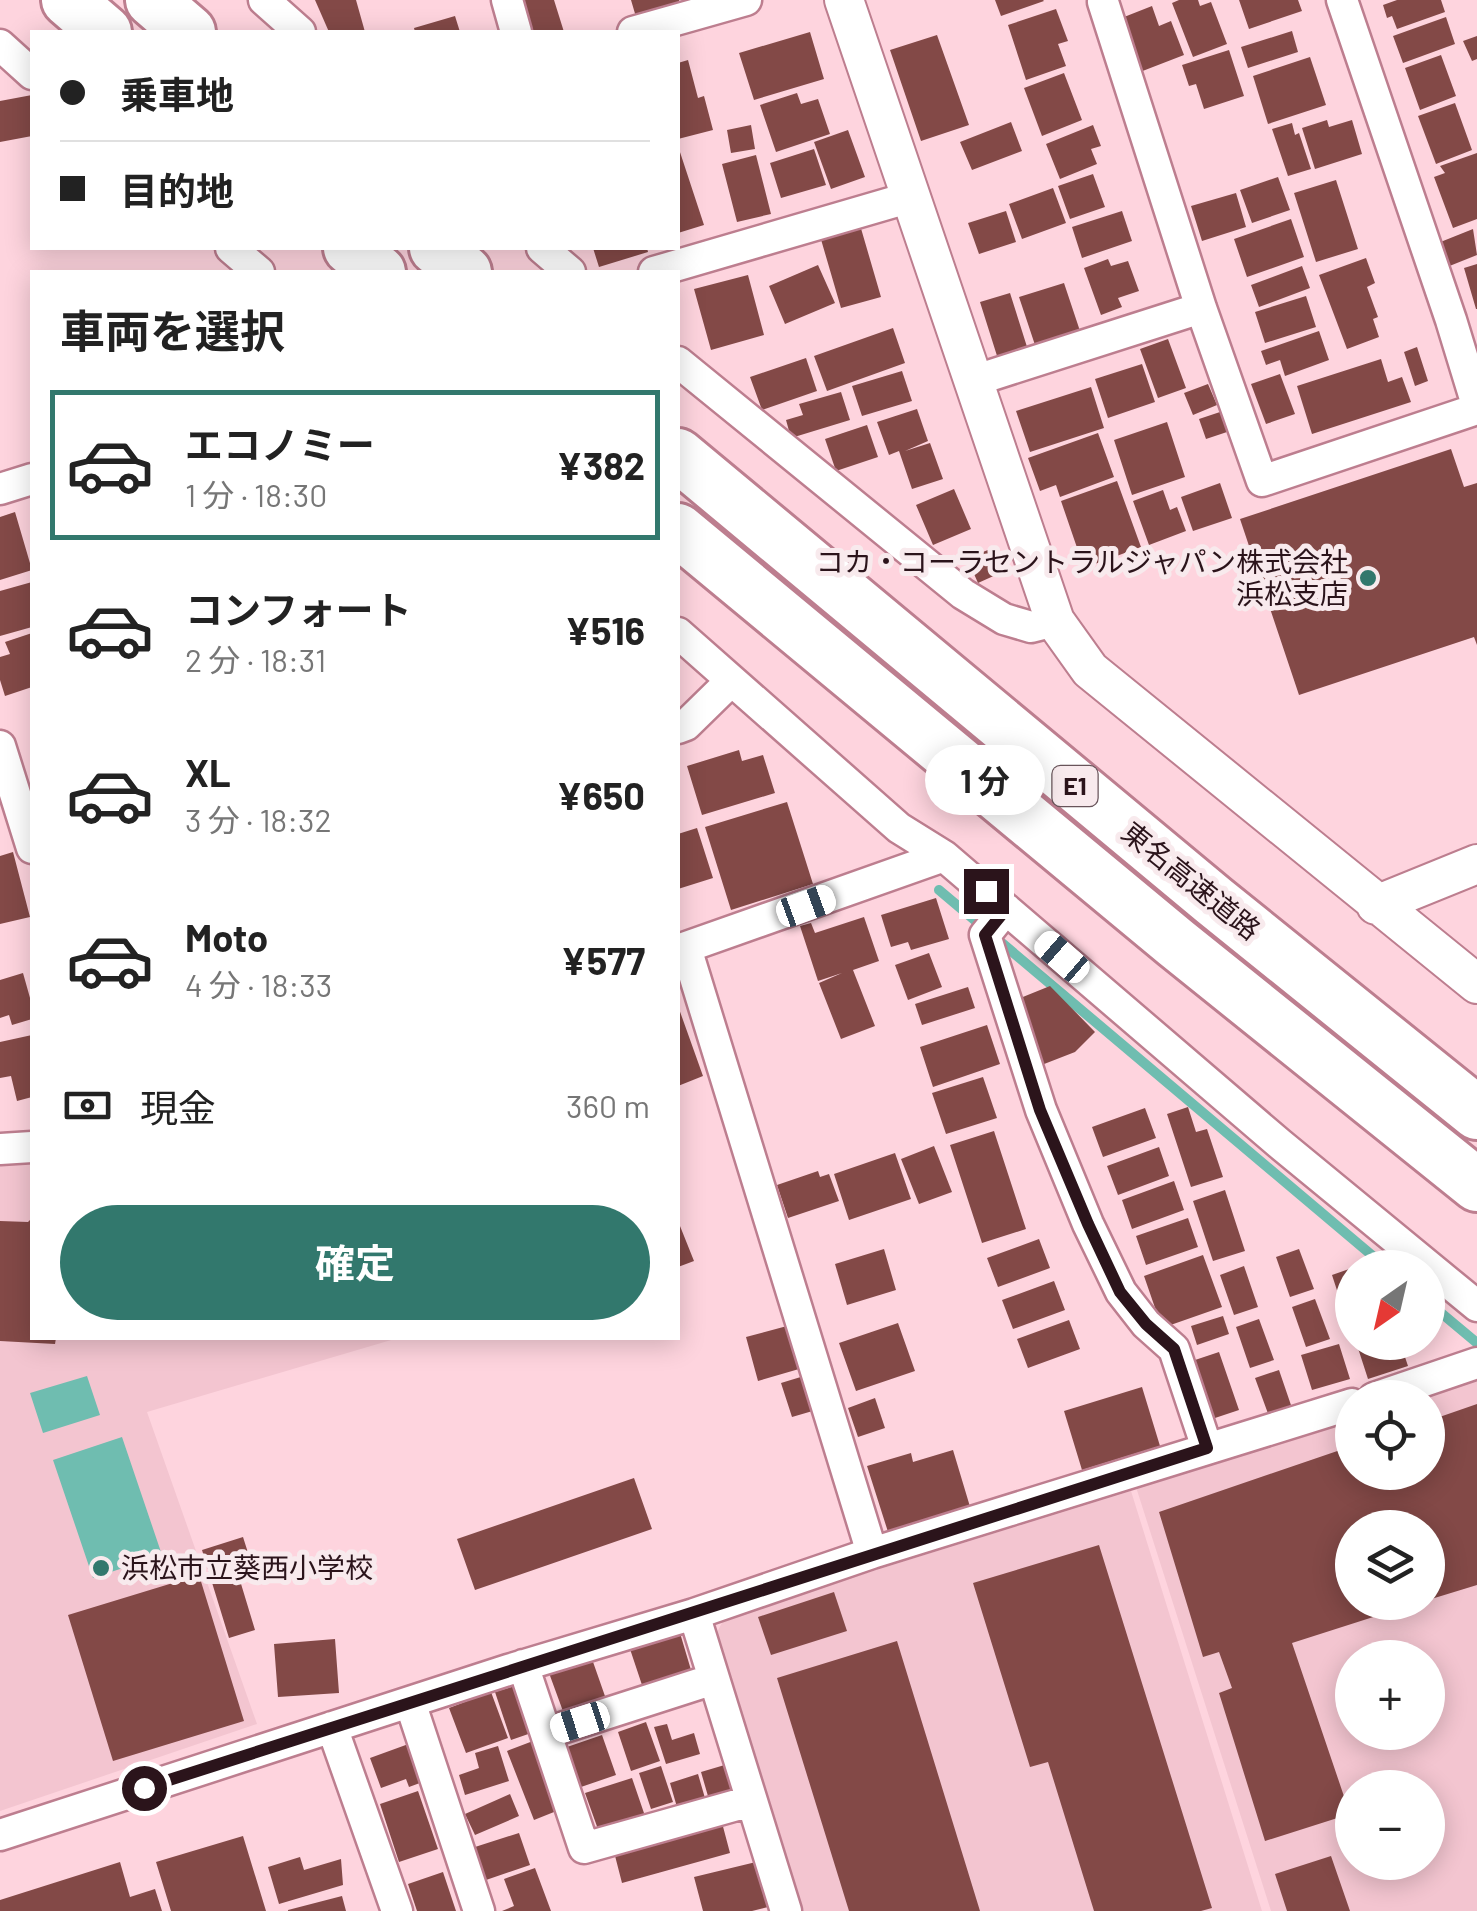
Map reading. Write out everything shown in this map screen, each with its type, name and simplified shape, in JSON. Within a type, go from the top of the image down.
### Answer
[{"type":"highway","points":[[68,0],[102,30]]},
{"type":"highway","points":[[152,0],[187,30]]},
{"type":"highway","points":[[352,250],[377,270]]},
{"type":"highway","points":[[438,250],[463,270]]},
{"type":"highway","name":"東名高速道路","points":[[680,456],[1214,901],[1477,1113]]},
{"type":"highway","name":"東名高速道路","points":[[680,532],[1176,944],[1477,1185]]},
{"type":"street","points":[[264,0],[298,30]]},
{"type":"street","points":[[507,0],[515,30]]},
{"type":"street","points":[[640,30],[746,0]]},
{"type":"street","points":[[844,0],[1055,621],[1090,670],[1477,984]]},
{"type":"street","points":[[1105,1],[1200,308],[1262,481],[1477,407],[1464,316],[1342,0]]},
{"type":"street","points":[[0,45],[30,72]]},
{"type":"street","points":[[661,270],[911,197]]},
{"type":"street","points":[[232,250],[257,270]]},
{"type":"street","points":[[544,250],[568,270]]},
{"type":"street","points":[[974,381],[1200,308]]},
{"type":"street","points":[[680,364],[963,594],[1004,620],[1031,627],[1055,621]]},
{"type":"street","points":[[0,490],[30,480]]},
{"type":"street","points":[[680,635],[899,828],[944,856],[996,922],[1280,1144],[1477,1306]]},
{"type":"street","points":[[680,727],[732,681]]},
{"type":"street","points":[[0,746],[30,842]]},
{"type":"street","points":[[872,1552],[682,949],[944,856]]},
{"type":"street","points":[[1376,905],[1477,864]]},
{"type":"street","points":[[996,922],[1040,1110],[1120,1292],[1146,1324],[1174,1349],[1207,1448]]},
{"type":"street","points":[[0,1150],[30,1147]]},
{"type":"street","points":[[1429,1380],[1477,1364]]},
{"type":"street","points":[[0,1835],[523,1665],[694,1614],[872,1552],[1335,1409]]},
{"type":"street","points":[[694,1614],[786,1911]]},
{"type":"street","points":[[523,1665],[584,1848],[752,1801]]},
{"type":"street","points":[[546,1733],[714,1679]]},
{"type":"street","points":[[410,1702],[479,1911]]},
{"type":"street","points":[[332,1727],[396,1911]]},
{"type":"shaded area","name":"浜松市立葵西小学校","points":[[30,1153],[30,1340],[391,1340],[147,1412],[257,1724],[0,1811],[0,1155]]},
{"type":"shaded area","points":[[87,1376],[100,1415],[43,1433],[30,1393]]},
{"type":"shaded area","points":[[1477,1376],[1477,1911],[1271,1911],[1136,1487],[1335,1423],[1335,1490],[1445,1490],[1445,1386]]},
{"type":"shaded area","points":[[122,1437],[162,1555],[93,1578],[53,1460]]},
{"type":"shaded area","points":[[1131,1491],[1262,1911],[799,1911],[715,1636],[725,1617]]},
{"type":"building","points":[[315,0],[356,0],[364,30],[328,30]]},
{"type":"building","points":[[521,0],[554,0],[563,30],[531,30]]},
{"type":"building","points":[[631,0],[679,0],[680,5],[636,17]]},
{"type":"building","points":[[995,0],[1043,0],[1044,1],[1001,16]]},
{"type":"building","points":[[1198,0],[1200,6],[1211,2],[1227,44],[1193,57],[1172,3]]},
{"type":"building","points":[[1239,0],[1298,0],[1302,11],[1249,29]]},
{"type":"building","points":[[1397,0],[1441,0],[1445,12],[1397,29],[1392,16],[1387,18],[1383,5]]},
{"type":"building","points":[[1152,6],[1159,26],[1171,21],[1184,55],[1140,72],[1119,19]]},
{"type":"building","points":[[1056,9],[1068,41],[1058,44],[1066,66],[1026,80],[1008,25]]},
{"type":"building","points":[[455,16],[459,30],[414,30]]},
{"type":"building","points":[[1446,17],[1455,44],[1403,63],[1393,36]]},
{"type":"building","points":[[1292,31],[1298,52],[1248,68],[1241,47]]},
{"type":"building","points":[[810,32],[824,79],[754,100],[739,53]]},
{"type":"building","points":[[937,35],[969,125],[921,141],[890,50]]},
{"type":"building","points":[[1477,36],[1477,59],[1472,61],[1463,41]]},
{"type":"building","points":[[1229,50],[1244,96],[1204,109],[1196,84],[1189,86],[1182,65]]},
{"type":"building","points":[[1441,55],[1456,96],[1420,110],[1405,68]]},
{"type":"building","points":[[1310,57],[1326,105],[1268,124],[1253,76]]},
{"type":"building","points":[[688,60],[698,98],[704,96],[713,130],[680,138],[680,62]]},
{"type":"building","points":[[1064,73],[1082,120],[1042,136],[1024,88]]},
{"type":"building","points":[[797,93],[801,104],[818,99],[830,134],[776,152],[760,105]]},
{"type":"building","points":[[30,95],[30,136],[0,142],[0,101]]},
{"type":"building","points":[[1455,103],[1472,150],[1436,164],[1418,116]]},
{"type":"building","points":[[1327,120],[1329,127],[1352,120],[1362,154],[1315,169],[1302,128]]},
{"type":"building","points":[[1011,122],[1022,151],[972,170],[960,142]]},
{"type":"building","points":[[1292,123],[1311,169],[1288,176],[1272,129]]},
{"type":"building","points":[[751,125],[755,149],[731,153],[727,130]]},
{"type":"building","points":[[1093,125],[1101,146],[1091,149],[1097,164],[1060,179],[1046,144]]},
{"type":"building","points":[[848,130],[865,177],[831,189],[814,142]]},
{"type":"building","points":[[814,149],[826,185],[781,198],[770,163]]},
{"type":"building","points":[[680,152],[704,225],[680,232]]},
{"type":"building","points":[[1477,153],[1477,219],[1453,228],[1434,177],[1445,173],[1440,166]]},
{"type":"building","points":[[756,155],[771,214],[737,222],[722,164]]},
{"type":"building","points":[[1093,174],[1105,207],[1070,219],[1058,186]]},
{"type":"building","points":[[1278,177],[1290,210],[1252,223],[1240,190]]},
{"type":"building","points":[[1336,180],[1358,249],[1316,262],[1294,193]]},
{"type":"building","points":[[1053,188],[1066,223],[1022,239],[1009,204]]},
{"type":"building","points":[[1236,193],[1246,227],[1202,241],[1191,206]]},
{"type":"building","points":[[1006,211],[1016,242],[979,254],[968,223]]},
{"type":"building","points":[[1122,211],[1132,241],[1082,258],[1072,227]]},
{"type":"building","points":[[1291,219],[1304,257],[1247,277],[1234,239]]},
{"type":"building","points":[[860,225],[881,297],[841,308],[820,236]]},
{"type":"building","points":[[1473,229],[1477,255],[1447,267],[1438,243]]},
{"type":"building","points":[[594,250],[648,250],[648,252],[599,267]]},
{"type":"building","points":[[1366,258],[1375,283],[1367,287],[1378,317],[1373,319],[1379,337],[1347,349],[1319,275]]},
{"type":"building","points":[[1108,259],[1111,266],[1128,261],[1139,291],[1118,298],[1122,307],[1101,315],[1084,268]]},
{"type":"building","points":[[1477,264],[1477,309],[1476,309],[1464,268]]},
{"type":"building","points":[[818,265],[835,303],[785,324],[769,286]]},
{"type":"building","points":[[1302,266],[1310,288],[1259,307],[1251,285]]},
{"type":"building","points":[[748,275],[764,335],[711,350],[694,289]]},
{"type":"building","points":[[1064,283],[1080,331],[1035,345],[1019,297]]},
{"type":"building","points":[[1010,293],[1028,350],[998,359],[980,302]]},
{"type":"building","points":[[1306,296],[1316,327],[1265,343],[1255,312]]},
{"type":"building","points":[[893,328],[905,363],[827,391],[814,356]]},
{"type":"building","points":[[1319,331],[1329,360],[1285,376],[1280,360],[1266,365],[1261,351]]},
{"type":"building","points":[[1168,339],[1186,388],[1158,398],[1140,349]]},
{"type":"building","points":[[1417,347],[1428,381],[1415,386],[1404,352]]},
{"type":"building","points":[[806,358],[817,391],[762,410],[750,377]]},
{"type":"building","points":[[1381,359],[1388,382],[1402,377],[1411,402],[1312,434],[1297,386]]},
{"type":"building","points":[[1142,364],[1155,402],[1108,418],[1095,379]]},
{"type":"building","points":[[902,371],[912,401],[862,416],[852,386]]},
{"type":"building","points":[[1280,374],[1295,414],[1266,424],[1251,384]]},
{"type":"building","points":[[1208,384],[1217,405],[1193,415],[1184,393]]},
{"type":"building","points":[[1091,387],[1104,428],[1030,452],[1016,411]]},
{"type":"building","points":[[841,392],[850,420],[791,438],[786,420],[803,415],[799,404]]},
{"type":"building","points":[[917,409],[928,441],[905,451],[930,443],[943,479],[912,489],[899,451],[889,455],[877,422]]},
{"type":"building","points":[[1223,411],[1230,431],[1206,439],[1199,419]]},
{"type":"building","points":[[1167,422],[1185,477],[1132,495],[1114,440]]},
{"type":"building","points":[[867,425],[878,457],[836,471],[825,439]]},
{"type":"building","points":[[1098,433],[1114,477],[1060,497],[1056,485],[1040,491],[1028,458]]},
{"type":"building","name":"コカ・コーラセントラルジャパン株式会社 浜松支店","points":[[1451,449],[1464,487],[1477,483],[1477,645],[1474,637],[1299,695],[1240,519]]},
{"type":"building","points":[[1117,481],[1141,547],[1084,568],[1061,501]]},
{"type":"building","points":[[1220,483],[1232,518],[1193,531],[1181,497]]},
{"type":"building","points":[[954,489],[971,529],[933,545],[916,505]]},
{"type":"building","points":[[1163,490],[1170,510],[1177,507],[1186,531],[1149,545],[1133,501]]},
{"type":"building","points":[[15,512],[30,571],[0,580],[0,517]]},
{"type":"building","points":[[988,550],[998,574],[978,583],[967,558]]},
{"type":"building","points":[[30,583],[30,628],[0,636],[0,591]]},
{"type":"building","points":[[30,634],[30,688],[5,696],[0,657],[10,654],[5,642]]},
{"type":"building","points":[[739,750],[742,761],[763,755],[775,793],[702,815],[687,766]]},
{"type":"building","points":[[787,802],[813,884],[731,910],[705,827]]},
{"type":"building","points":[[697,828],[713,878],[680,888],[680,833]]},
{"type":"building","points":[[13,852],[30,917],[0,924],[0,856]]},
{"type":"building","points":[[936,898],[949,939],[911,950],[908,942],[891,947],[881,915]]},
{"type":"building","points":[[864,917],[879,961],[853,970],[875,1026],[841,1039],[819,983],[842,973],[818,981],[800,926],[811,923],[815,933]]},
{"type":"building","points":[[929,953],[942,987],[908,1000],[895,965]]},
{"type":"building","points":[[23,973],[30,998],[30,1020],[12,1025],[9,1015],[0,1018],[0,980]]},
{"type":"building","points":[[1050,986],[1095,1032],[1075,1052],[1039,1066],[1013,1001]]},
{"type":"building","points":[[968,987],[975,1008],[922,1025],[915,1004]]},
{"type":"building","points":[[680,1012],[703,1076],[680,1085]]},
{"type":"building","points":[[987,1025],[1000,1064],[933,1087],[920,1047]]},
{"type":"building","points":[[30,1035],[30,1098],[17,1101],[11,1076],[0,1078],[0,1042]]},
{"type":"building","points":[[983,1077],[997,1118],[946,1134],[932,1093]]},
{"type":"building","points":[[1188,1107],[1196,1132],[1207,1129],[1223,1177],[1191,1187],[1167,1114]]},
{"type":"building","points":[[1145,1108],[1156,1138],[1103,1157],[1092,1127]]},
{"type":"building","points":[[994,1131],[1026,1229],[982,1243],[950,1145]]},
{"type":"building","points":[[934,1146],[952,1192],[919,1204],[901,1159]]},
{"type":"building","points":[[1159,1147],[1169,1176],[1118,1195],[1107,1166]]},
{"type":"building","points":[[895,1153],[911,1199],[849,1220],[834,1174]]},
{"type":"building","points":[[818,1171],[820,1177],[829,1174],[839,1201],[788,1218],[777,1185]]},
{"type":"building","points":[[1174,1181],[1184,1210],[1132,1229],[1122,1200]]},
{"type":"building","points":[[1225,1190],[1245,1251],[1213,1261],[1193,1201]]},
{"type":"building","points":[[1188,1218],[1198,1247],[1146,1265],[1136,1236]]},
{"type":"building","points":[[0,1221],[28,1222],[30,1340],[56,1340],[55,1344],[0,1341]]},
{"type":"building","points":[[680,1226],[694,1261],[680,1266]]},
{"type":"building","points":[[1039,1239],[1050,1268],[998,1287],[987,1258]]},
{"type":"building","points":[[884,1249],[896,1290],[847,1305],[835,1264]]},
{"type":"building","points":[[1299,1249],[1314,1289],[1290,1297],[1276,1257]]},
{"type":"building","points":[[1203,1255],[1222,1307],[1162,1328],[1144,1276]]},
{"type":"building","points":[[1244,1266],[1258,1307],[1234,1315],[1220,1275]]},
{"type":"building","points":[[1054,1281],[1065,1310],[1013,1329],[1002,1300]]},
{"type":"building","points":[[1315,1299],[1330,1339],[1306,1347],[1292,1307]]},
{"type":"building","points":[[1223,1316],[1229,1334],[1197,1345],[1191,1326]]},
{"type":"building","points":[[1259,1319],[1274,1360],[1250,1368],[1236,1327]]},
{"type":"building","points":[[1069,1320],[1080,1349],[1028,1368],[1017,1339]]},
{"type":"building","points":[[898,1323],[915,1371],[856,1391],[839,1343]]},
{"type":"building","points":[[787,1326],[799,1369],[758,1381],[746,1337]]},
{"type":"building","points":[[1335,1345],[1335,1360],[1344,1360],[1350,1379],[1335,1380],[1335,1383],[1312,1390],[1301,1355]]},
{"type":"building","points":[[1219,1352],[1239,1410],[1209,1420],[1189,1362]]},
{"type":"building","points":[[1362,1360],[1406,1360],[1408,1366],[1368,1379]]},
{"type":"building","points":[[1279,1370],[1293,1411],[1270,1419],[1255,1378]]},
{"type":"building","points":[[804,1376],[816,1410],[792,1417],[781,1383]]},
{"type":"building","points":[[1142,1387],[1160,1446],[1082,1470],[1064,1411]]},
{"type":"building","points":[[875,1398],[885,1428],[858,1437],[848,1408]]},
{"type":"building","points":[[1477,1404],[1477,1585],[1445,1595],[1445,1510],[1335,1510],[1335,1620],[1364,1620],[1292,1643],[1335,1770],[1335,1819],[1265,1841],[1219,1693],[1232,1688],[1219,1652],[1203,1657],[1159,1512],[1335,1452],[1335,1490],[1445,1490],[1445,1415]]},
{"type":"building","points":[[953,1450],[971,1510],[889,1535],[867,1466],[911,1453],[913,1462]]},
{"type":"building","points":[[634,1478],[652,1529],[475,1590],[457,1539]]},
{"type":"building","points":[[243,1537],[250,1559],[235,1564],[255,1630],[229,1638],[202,1550]]},
{"type":"building","points":[[1099,1545],[1212,1908],[1094,1911],[1048,1762],[1030,1767],[973,1583]]},
{"type":"building","points":[[199,1575],[244,1721],[113,1761],[68,1615]]},
{"type":"building","points":[[834,1592],[847,1631],[771,1655],[758,1617]]},
{"type":"building","points":[[680,1633],[691,1670],[642,1685],[630,1649]]},
{"type":"building","points":[[335,1639],[339,1693],[278,1697],[274,1644]]},
{"type":"building","points":[[897,1641],[980,1911],[849,1911],[777,1678]]},
{"type":"building","points":[[592,1659],[606,1699],[564,1714],[549,1673]]},
{"type":"building","points":[[521,1684],[537,1731],[511,1740],[495,1692]]},
{"type":"building","points":[[491,1692],[508,1738],[466,1753],[449,1708]]},
{"type":"building","points":[[646,1722],[660,1761],[631,1771],[618,1732]]},
{"type":"building","points":[[667,1724],[672,1740],[694,1733],[700,1754],[666,1764],[654,1727]]},
{"type":"building","points":[[602,1735],[616,1775],[581,1787],[567,1747]]},
{"type":"building","points":[[533,1741],[559,1810],[534,1820],[507,1751]]},
{"type":"building","points":[[414,1742],[428,1780],[409,1787],[406,1779],[381,1788],[370,1758]]},
{"type":"building","points":[[498,1746],[509,1781],[465,1795],[459,1775],[479,1768],[475,1753]]},
{"type":"building","points":[[728,1764],[737,1795],[710,1803],[701,1772]]},
{"type":"building","points":[[661,1766],[673,1802],[651,1809],[639,1773]]},
{"type":"building","points":[[698,1774],[707,1805],[679,1814],[670,1783]]},
{"type":"building","points":[[632,1778],[645,1816],[599,1832],[585,1793]]},
{"type":"building","points":[[418,1791],[438,1849],[399,1862],[380,1804]]},
{"type":"building","points":[[510,1794],[519,1816],[475,1835],[465,1814]]},
{"type":"building","points":[[721,1819],[730,1853],[622,1883],[613,1848]]},
{"type":"building","points":[[519,1833],[530,1865],[486,1880],[475,1847]]},
{"type":"building","points":[[243,1836],[266,1911],[171,1911],[156,1862]]},
{"type":"building","points":[[1331,1856],[1335,1880],[1339,1880],[1350,1911],[1287,1911],[1275,1874]]},
{"type":"building","points":[[300,1857],[304,1870],[341,1859],[343,1885],[279,1904],[268,1867]]},
{"type":"building","points":[[120,1862],[130,1897],[155,1889],[162,1911],[0,1911],[0,1900]]},
{"type":"building","points":[[756,1862],[768,1907],[752,1911],[703,1911],[694,1877]]},
{"type":"building","points":[[535,1868],[551,1911],[502,1911],[514,1906],[504,1879]]},
{"type":"building","points":[[443,1872],[456,1911],[417,1911],[408,1884]]},
{"type":"building","points":[[342,1896],[346,1911],[288,1911],[288,1910]]},
{"type":"waterway","points":[[939,890],[1366,1250]]},
{"type":"waterway","points":[[1445,1316],[1477,1343]]},
{"type":"place","name":"コカ・コーラセントラルジャパン株式会社 浜松支店","points":[[1368,578]]},
{"type":"place","name":"浜松市立葵西小学校","points":[[101,1568]]},
{"type":"route","points":[[144,1788],[1207,1448],[1174,1349],[1146,1324],[1120,1292],[1040,1110],[985,935],[1006,909],[986,891]]}]
